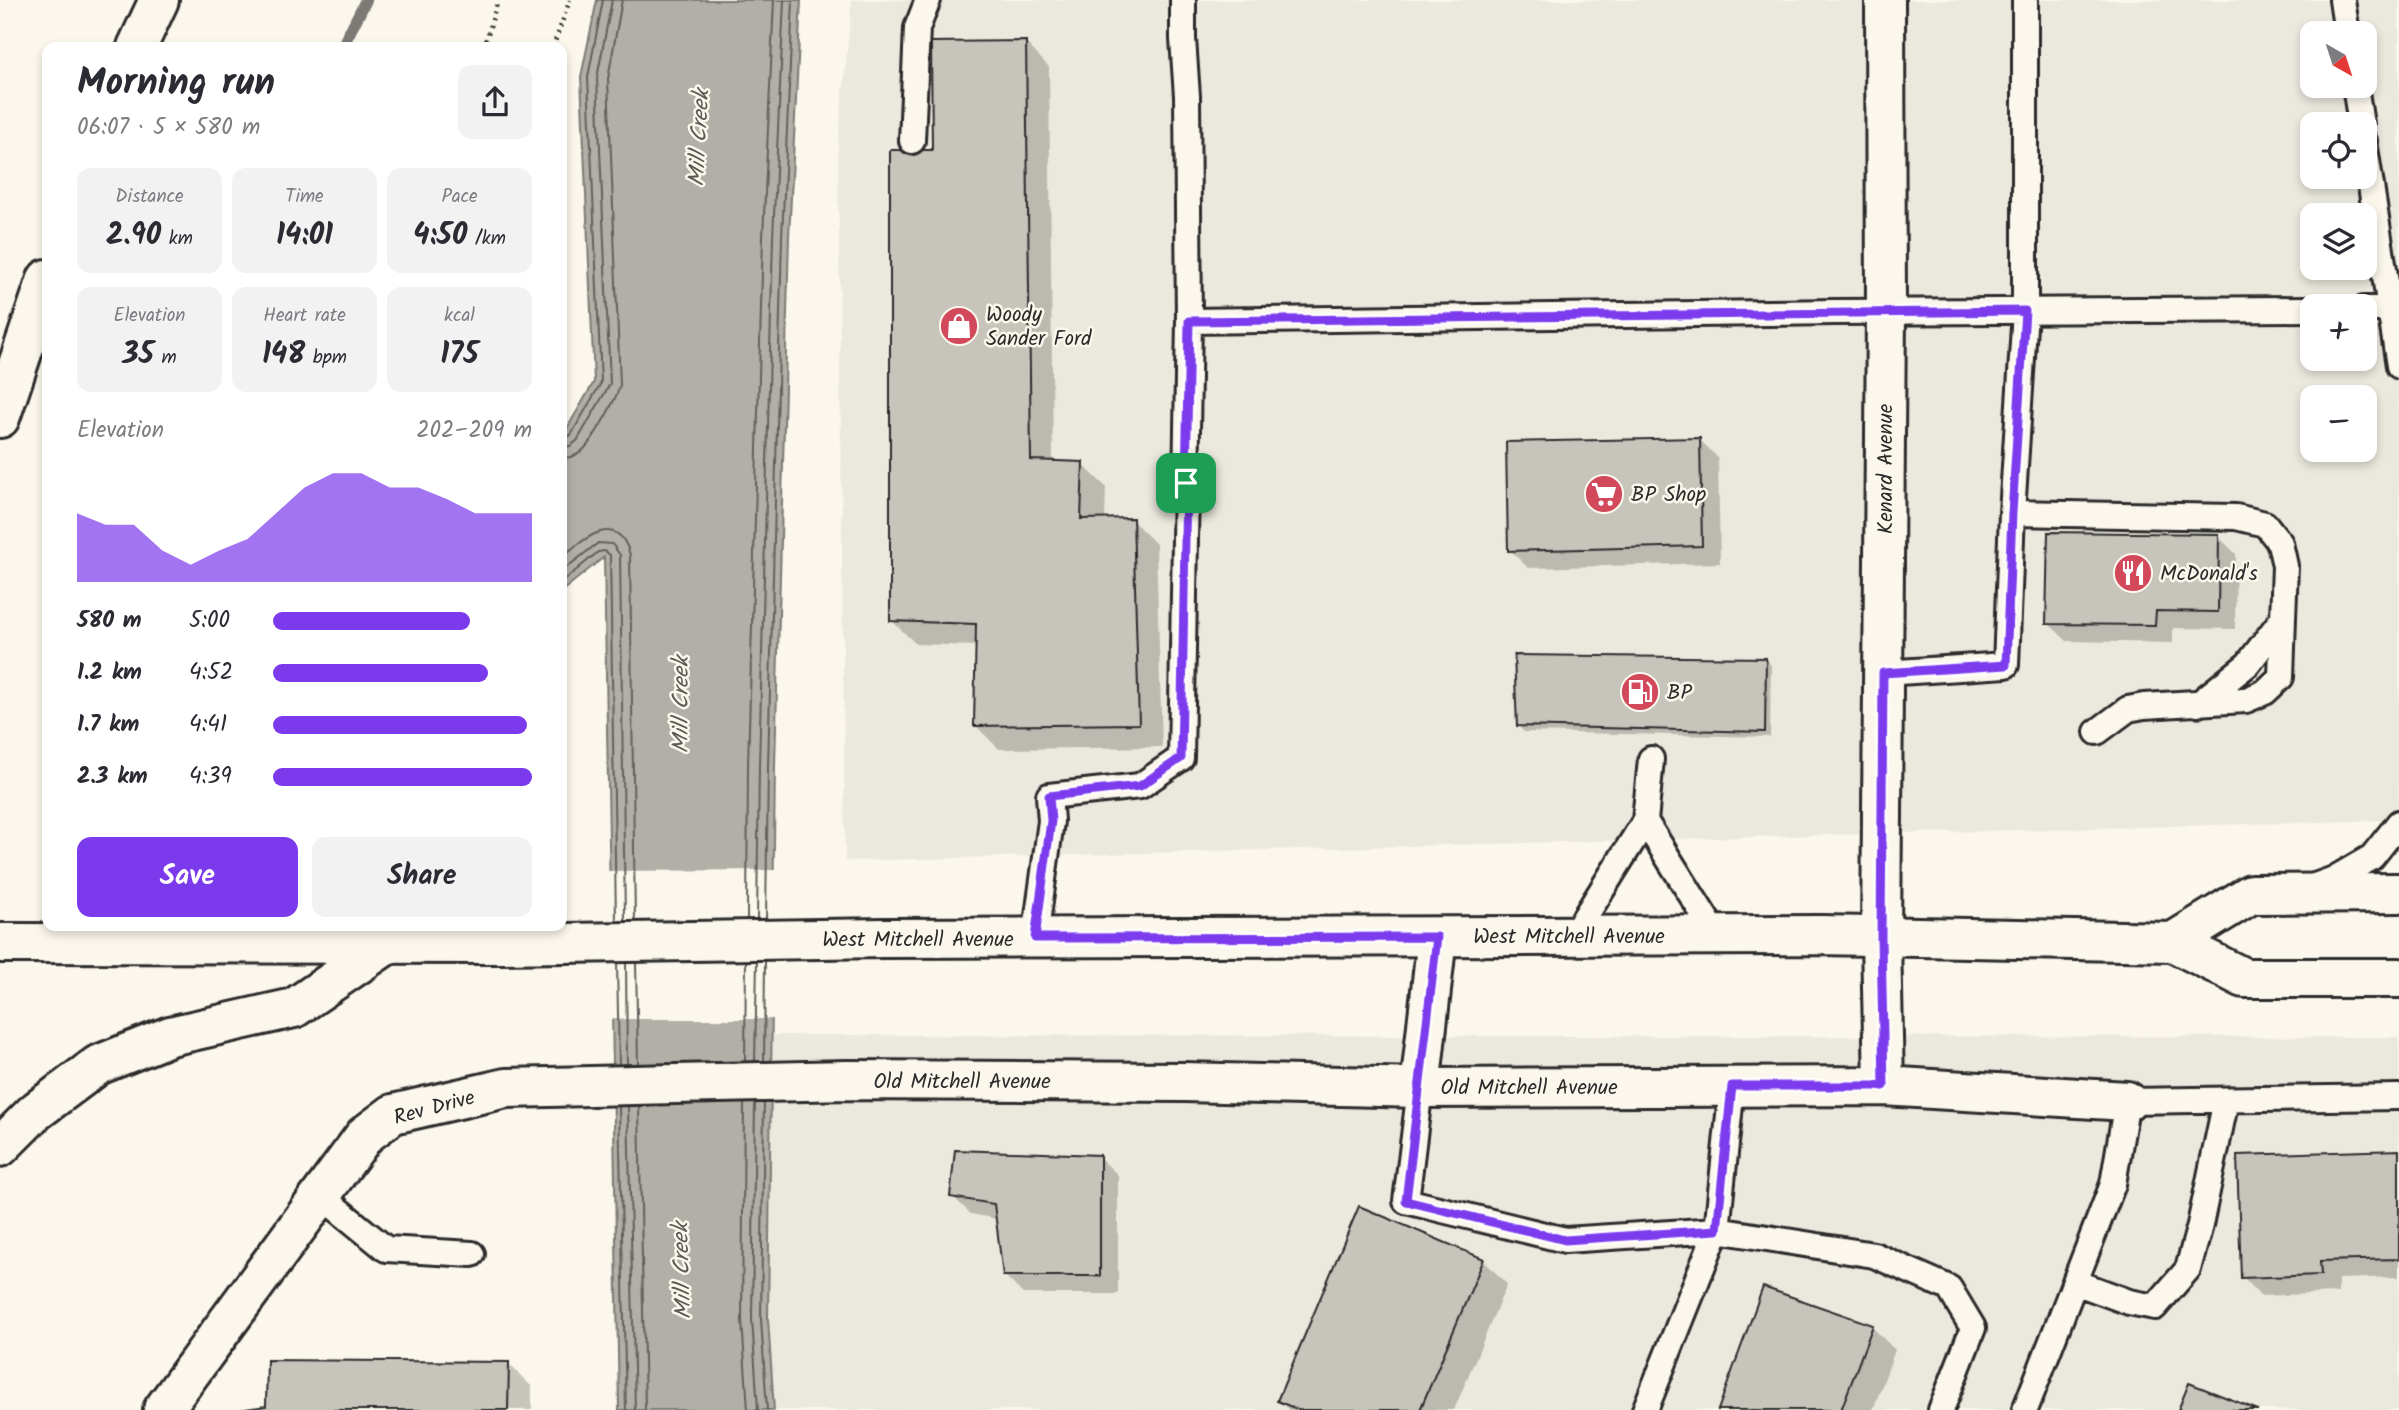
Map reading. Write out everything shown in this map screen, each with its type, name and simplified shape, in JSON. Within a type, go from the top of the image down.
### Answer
[{"type":"main road","points":[[139,42],[159,0]]},
{"type":"main road","name":"Kenard Avenue","points":[[1881,938],[1886,312],[1885,0]]},
{"type":"main road","points":[[0,418],[42,294]]},
{"type":"main road","points":[[2173,942],[2251,894],[2399,894]]},
{"type":"main road","name":"West Mitchell Avenue","points":[[0,943],[501,944],[885,938],[1573,936],[2173,942],[2244,978],[2399,978]]},
{"type":"main road","points":[[1420,1088],[1437,937]]},
{"type":"main road","points":[[1881,938],[1884,1086]]},
{"type":"main road","points":[[0,1147],[35,1112],[99,1065],[170,1036],[294,1007],[389,943]]},
{"type":"main road","name":"Old Mitchell Avenue","points":[[848,1080],[1184,1082],[1420,1088],[1884,1086],[2127,1101]]},
{"type":"main road","name":"Rev Drive","points":[[163,1410],[365,1135],[393,1114],[506,1088],[848,1080]]},
{"type":"lane","points":[[912,141],[917,27],[928,0]]},
{"type":"lane","points":[[1035,938],[1051,821],[1049,796],[1140,786],[1181,758],[1189,321],[1187,96],[1183,0]]},
{"type":"lane","points":[[1883,673],[2006,665],[2012,513],[2025,311],[2025,0]]},
{"type":"lane","points":[[2342,0],[2345,21]]},
{"type":"lane","points":[[2373,189],[2395,309],[2399,366]]},
{"type":"lane","points":[[1189,321],[2300,309]]},
{"type":"lane","points":[[2377,309],[2395,309]]},
{"type":"lane","points":[[2012,513],[2236,517],[2265,524],[2280,543],[2285,566],[2281,677],[2265,692],[2246,700],[2128,709],[2097,732]]},
{"type":"lane","points":[[2199,704],[2248,664],[2283,618]]},
{"type":"lane","points":[[1573,936],[1645,821],[1651,759]]},
{"type":"lane","points":[[1645,821],[1717,936]]},
{"type":"lane","points":[[2293,894],[2334,879],[2372,857],[2399,823]]},
{"type":"lane","points":[[1645,1410],[1717,1230],[1732,1086]]},
{"type":"lane","points":[[1420,1088],[1406,1201],[1565,1240],[1717,1230],[1874,1255],[1949,1288],[1973,1328],[1941,1410]]},
{"type":"lane","points":[[2025,1410],[2113,1184],[2127,1101],[2399,1097]]},
{"type":"lane","points":[[2075,1282],[2155,1307],[2188,1269],[2226,1100]]},
{"type":"lane","points":[[320,1195],[386,1249],[472,1254]]},
{"type":"path","points":[[485,42],[498,0]]},
{"type":"path","points":[[555,42],[570,0]]},
{"type":"shaded area","points":[[852,0],[2399,0],[2399,820],[845,861],[838,143]]},
{"type":"shaded area","points":[[772,1035],[2399,1037],[2399,1410],[774,1410],[768,1319]]},
{"type":"water","name":"Mill Creek","points":[[597,0],[801,0],[789,237],[775,766],[768,1319],[774,1410],[619,1410],[604,557],[567,587],[567,428],[594,382],[581,77]]},
{"type":"pier","points":[[777,870],[775,1019],[607,1019],[605,871]]},
{"type":"building","name":"Woody Sander Ford","points":[[1026,41],[1031,460],[1083,462],[1081,519],[1133,518],[1139,724],[974,726],[976,624],[890,621],[890,150],[932,150],[931,42]]},
{"type":"building","name":"BP Shop","points":[[1700,438],[1702,546],[1508,551],[1506,442]]},
{"type":"building","name":"McDonald's","points":[[2048,532],[2219,534],[2218,612],[2156,611],[2155,625],[2046,624]]},
{"type":"building","name":"BP","points":[[1514,655],[1766,658],[1765,732],[1517,726]]},
{"type":"building","points":[[955,1150],[1100,1155],[1100,1276],[1003,1276],[994,1204],[950,1197]]},
{"type":"building","points":[[2399,1150],[2399,1259],[2320,1261],[2321,1275],[2241,1278],[2237,1155]]},
{"type":"building","points":[[1359,1206],[1484,1259],[1420,1410],[1299,1410],[1277,1401]]},
{"type":"building","points":[[1763,1287],[1873,1325],[1841,1410],[1718,1410]]},
{"type":"building","points":[[267,1360],[509,1362],[508,1410],[239,1410],[266,1406]]},
{"type":"building","points":[[2189,1383],[2258,1410],[2178,1410]]},
{"type":"waterway","points":[[345,42],[366,0]]},
{"type":"place","name":"Woody Sander Ford","points":[[959,326]]},
{"type":"place","name":"BP Shop","points":[[1604,494]]},
{"type":"place","name":"McDonald's","points":[[2133,573]]},
{"type":"place","name":"BP","points":[[1640,692]]},
{"type":"route","points":[[2025,311],[2012,513],[2006,665],[1883,673],[1881,938],[1884,1086],[1732,1086],[1717,1230],[1565,1240],[1406,1201],[1437,937],[1035,938],[1051,821],[1049,796],[1140,786],[1181,758],[1186,483],[1189,321],[2025,311]]}]
